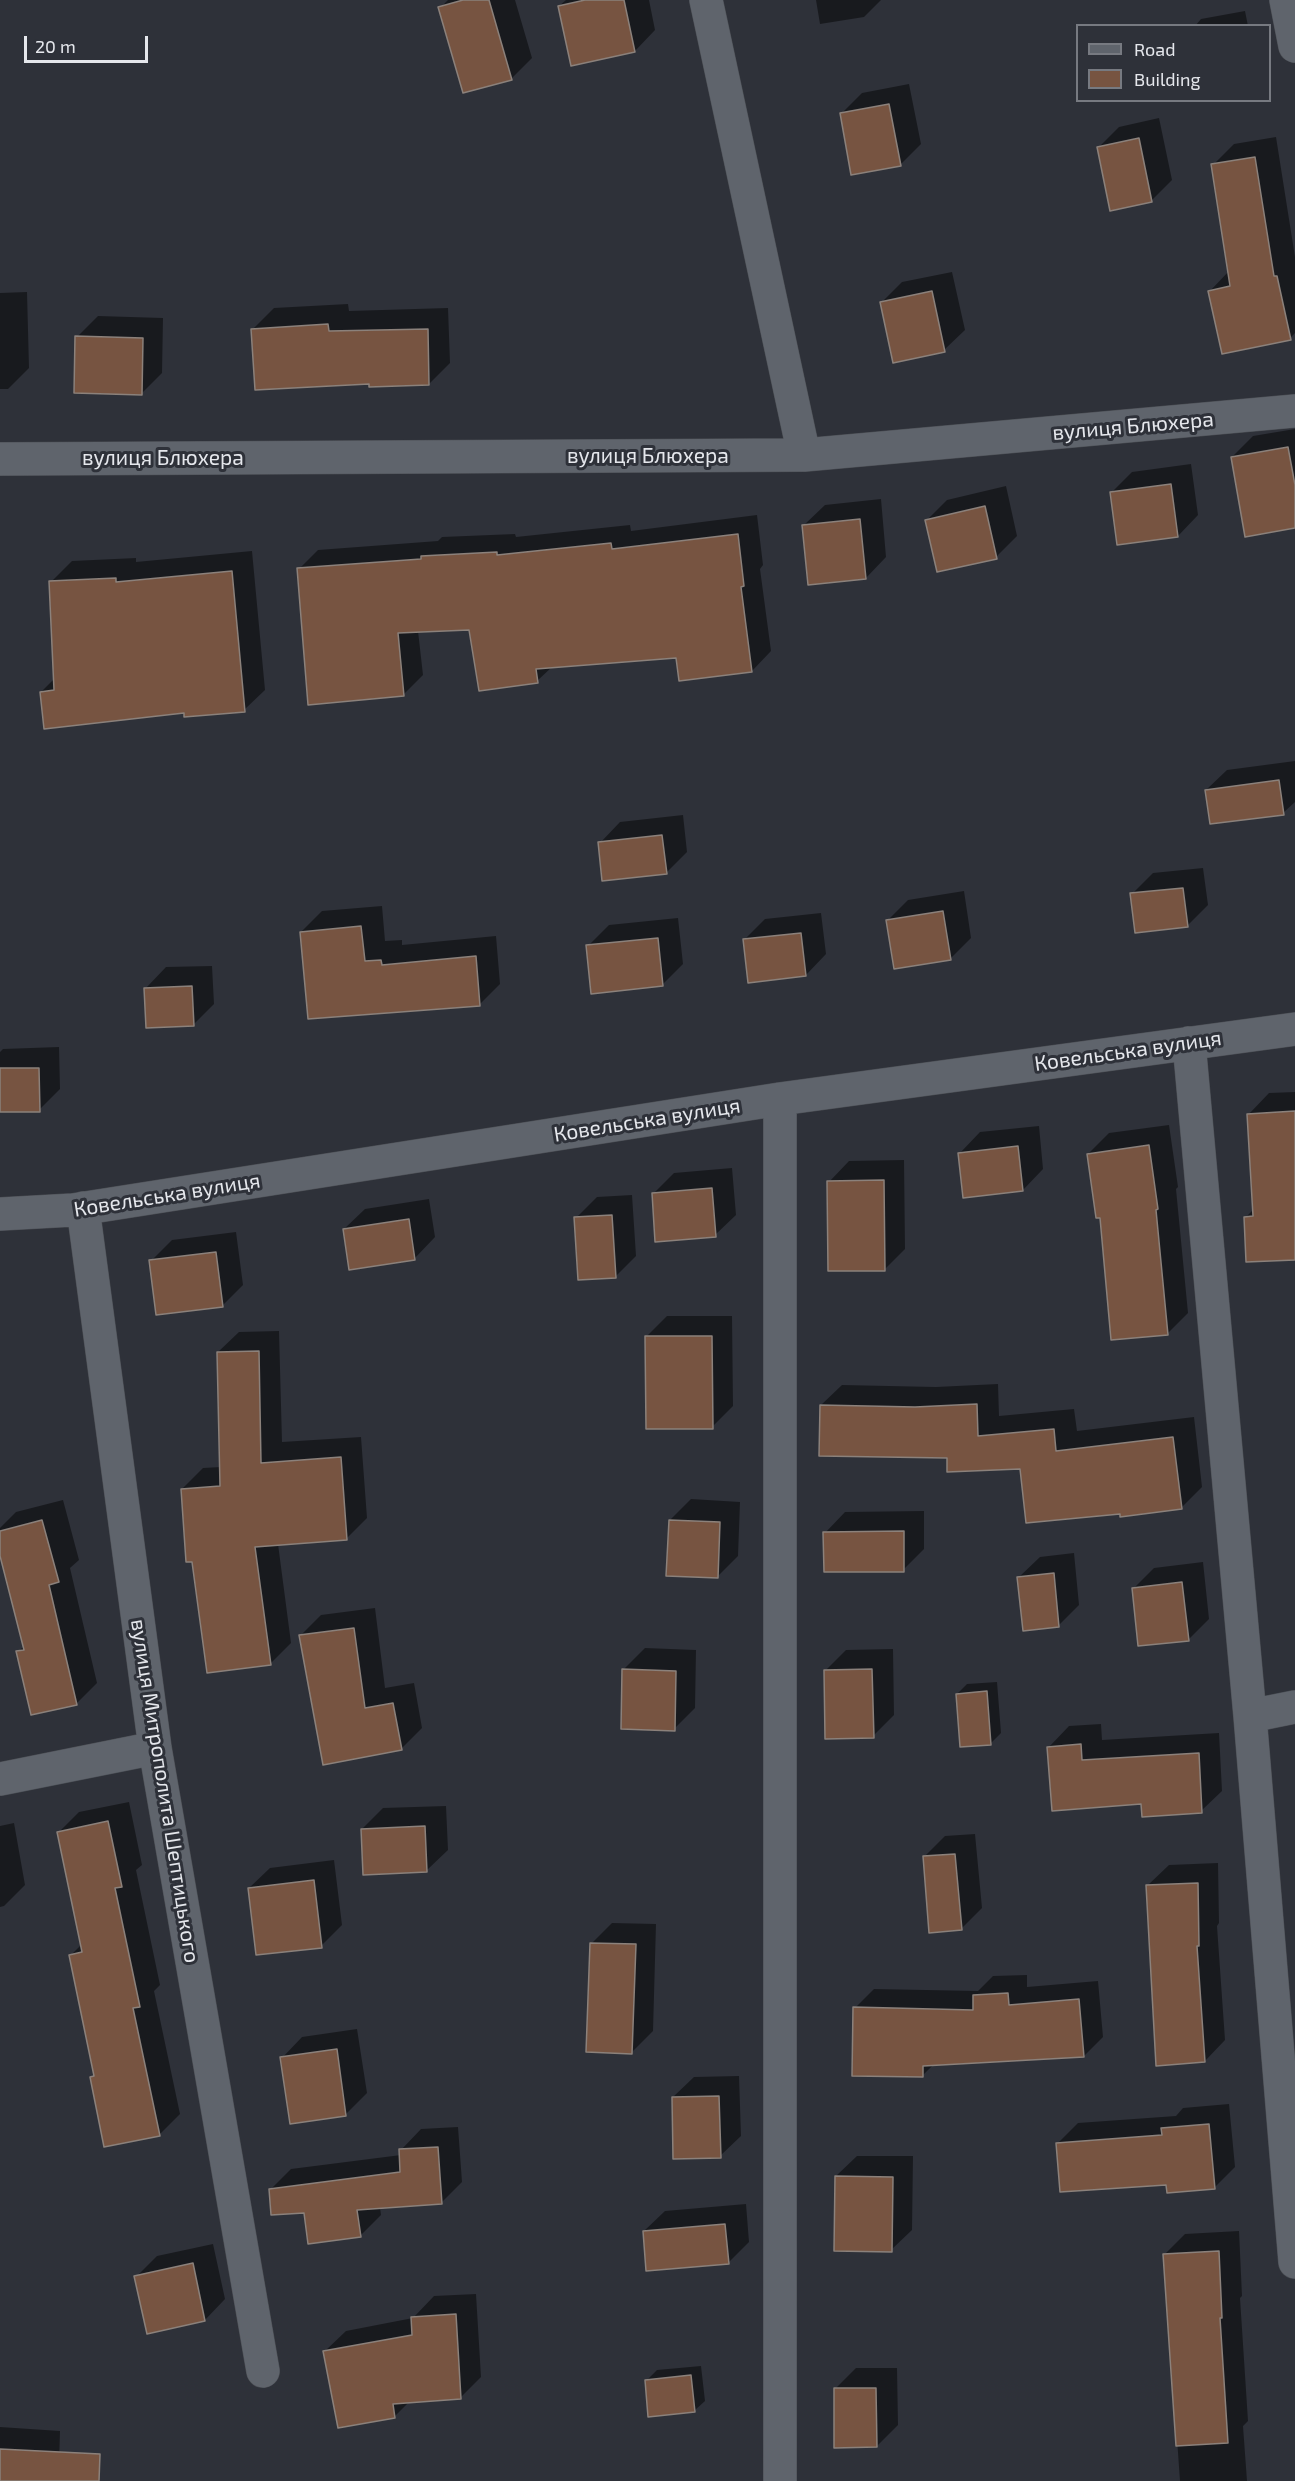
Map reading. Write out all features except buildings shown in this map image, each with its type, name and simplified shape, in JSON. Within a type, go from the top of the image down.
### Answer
[{"type":"street","points":[[706,0],[804,455]]},
{"type":"street","points":[[1286,0],[1295,46]]},
{"type":"street","name":"вулиця Блюхера","points":[[0,459],[804,455],[1295,411]]},
{"type":"street","name":"Ковельська вулиця","points":[[0,1214],[83,1208],[780,1099],[1295,1029]]},
{"type":"street","points":[[1189,1043],[1250,1716],[1295,2262]]},
{"type":"street","points":[[780,1099],[780,2481]]},
{"type":"street","name":"вулиця Митрополита Шептицького","points":[[83,1208],[155,1748],[263,2371]]},
{"type":"street","points":[[1250,1716],[1295,1707]]},
{"type":"street","points":[[0,1779],[155,1748]]}]
